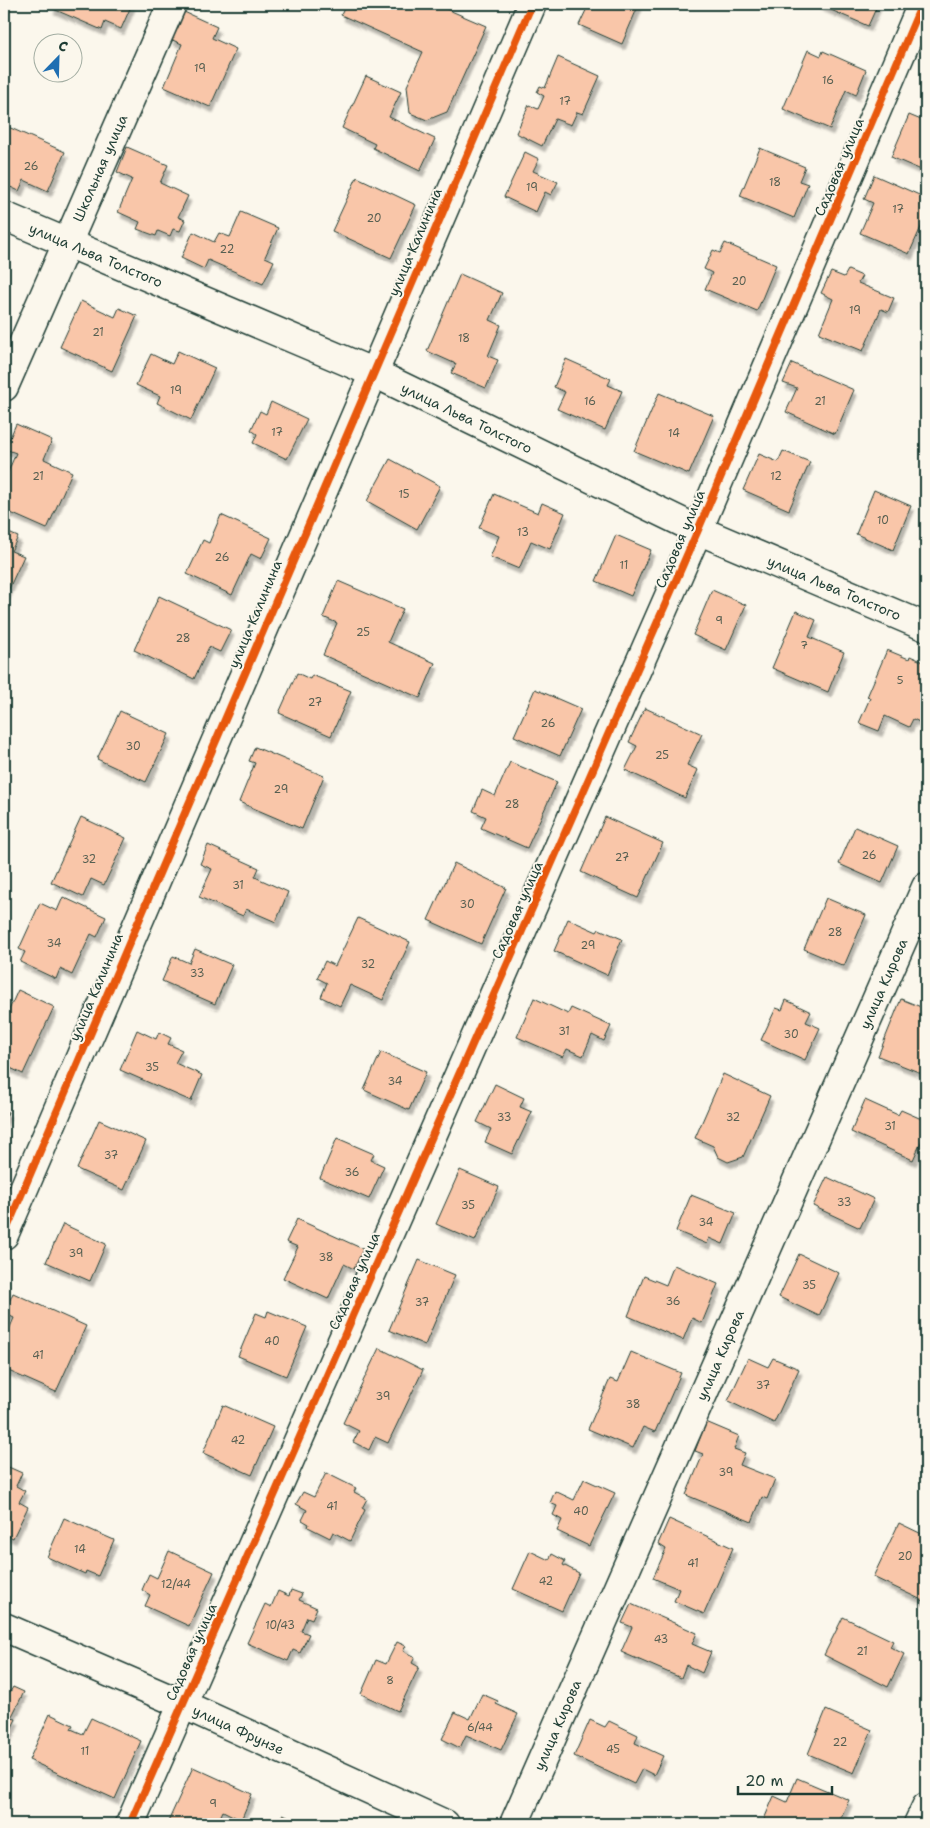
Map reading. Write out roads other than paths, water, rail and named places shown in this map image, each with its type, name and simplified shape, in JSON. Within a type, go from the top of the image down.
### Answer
[{"type":"street","name":"Школьная улица","points":[[4,386],[172,4]]},
{"type":"street","name":"улица Калинина","points":[[4,1235],[372,372],[532,4]]},
{"type":"street","name":"Садовая улица","points":[[130,1824],[698,530],[922,4]]},
{"type":"street","name":"улица Льва Толстого","points":[[4,216],[372,372],[698,530],[926,627]]},
{"type":"street","name":"улица Кирова","points":[[514,1824],[926,887]]},
{"type":"street","name":"улица Фрунзе","points":[[4,1627],[182,1704],[445,1824]]},
{"type":"street","points":[[918,1824],[926,1807]]}]
